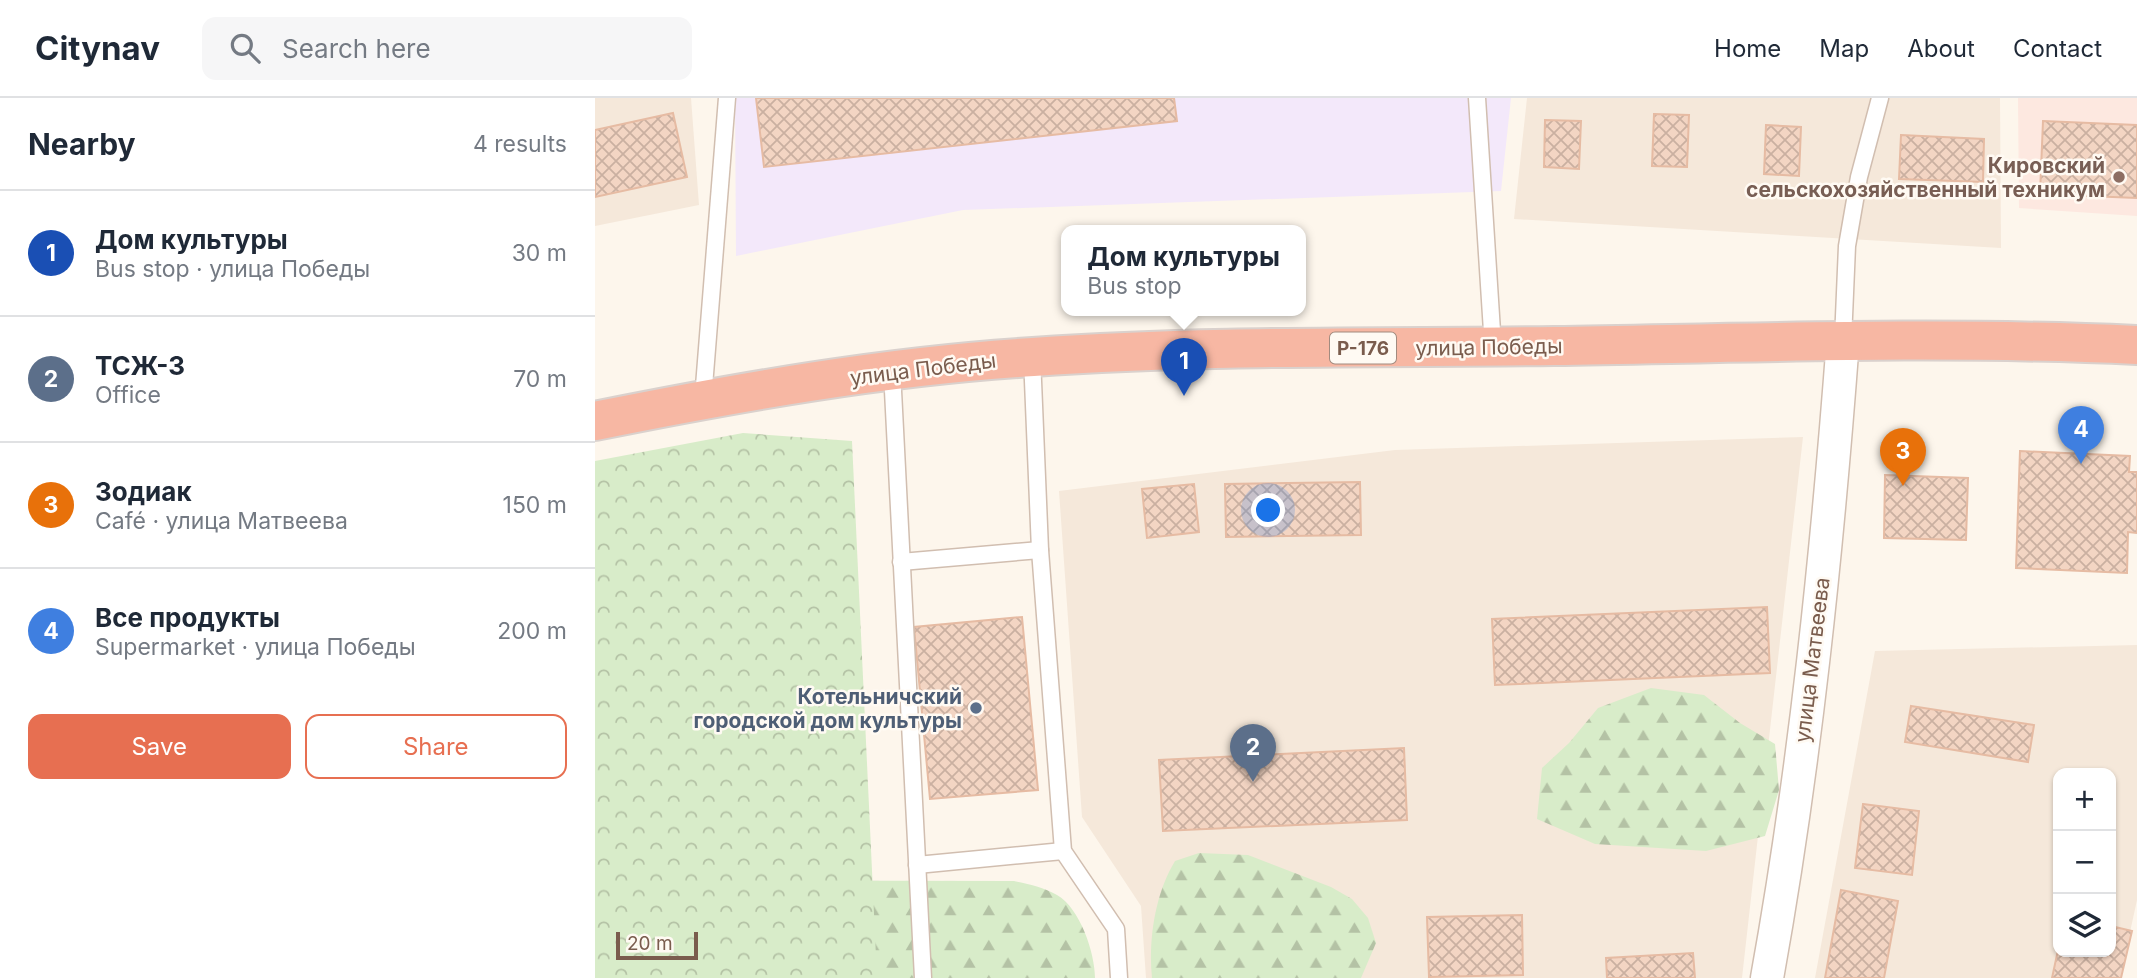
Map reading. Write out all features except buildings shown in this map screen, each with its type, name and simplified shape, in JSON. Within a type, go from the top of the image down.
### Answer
[{"type":"highway","name":"улица Победы","points":[[595,421],[703,399],[892,371],[1032,357],[1226,350],[1843,340],[2137,345]]},
{"type":"street","name":"улица Матвеева","points":[[1767,978],[1784,886],[1823,573],[1843,340]]},
{"type":"lane","points":[[703,399],[727,98]]},
{"type":"lane","points":[[1476,98],[1493,346]]},
{"type":"lane","points":[[1843,340],[1847,246],[1859,177],[1880,98]]},
{"type":"lane","points":[[1032,357],[1040,550],[1063,851],[1116,929],[1119,978]]},
{"type":"lane","points":[[892,371],[923,978]]},
{"type":"lane","points":[[901,562],[1040,550]]},
{"type":"lane","points":[[917,865],[1063,851]]},
{"type":"shaded area","points":[[595,98],[691,98],[699,205],[595,226]]},
{"type":"shaded area","points":[[735,98],[1511,98],[1501,191],[963,210],[736,256]]},
{"type":"shaded area","points":[[1527,98],[2000,98],[2001,248],[1514,219]]},
{"type":"shaded area","points":[[2018,98],[2137,98],[2137,216],[2019,208]]},
{"type":"shaded area","points":[[1803,437],[1742,978],[1146,978],[1141,906],[1082,817],[1059,491],[1395,450]]},
{"type":"shaded area","points":[[2137,645],[2137,900],[2120,978],[1815,978],[1875,651]]},
{"type":"green space","points":[[743,433],[852,441],[877,978],[595,978],[595,461]]},
{"type":"green space","points":[[1651,688],[1704,695],[1740,723],[1775,744],[1779,790],[1765,836],[1706,851],[1595,844],[1537,819],[1542,768],[1569,743],[1598,708]]},
{"type":"green space","points":[[1199,853],[1248,855],[1331,887],[1352,899],[1368,918],[1376,943],[1361,978],[1152,978],[1152,933],[1162,888],[1175,861]]},
{"type":"green space","points":[[595,880],[1014,881],[1052,892],[1073,910],[1089,944],[1095,978],[595,978]]},
{"type":"place","name":"Кировский сельскохозяйственный техникум","points":[[2119,177]]},
{"type":"place","name":"Дом культуры","points":[[1184,396]]},
{"type":"place","name":"Все продукты","points":[[2081,464]]},
{"type":"place","name":"Зодиак","points":[[1903,486]]},
{"type":"place","name":"Котельничский городской дом культуры","points":[[976,708]]},
{"type":"place","name":"ТСЖ-3","points":[[1253,782]]}]
